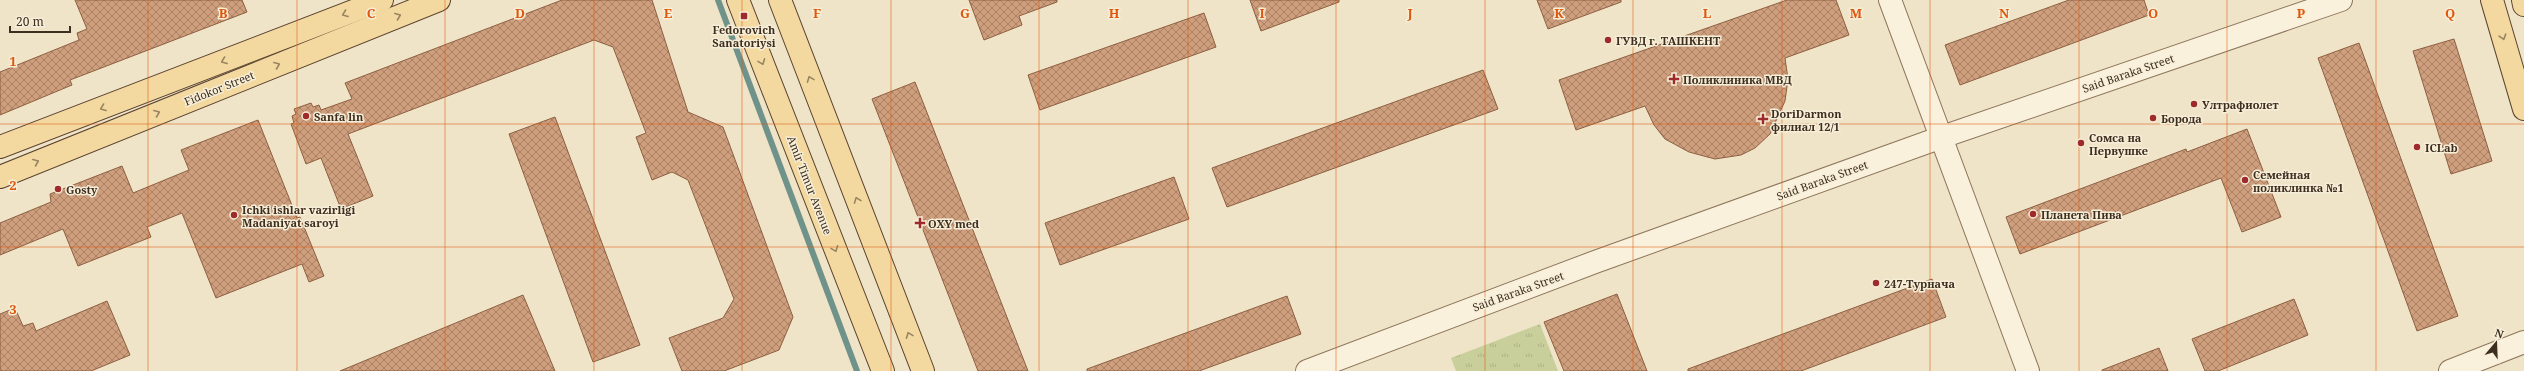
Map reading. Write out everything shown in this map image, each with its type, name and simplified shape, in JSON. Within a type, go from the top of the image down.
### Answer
[{"type":"main road","name":"Fidokor Street","points":[[0,147],[382,0]]},
{"type":"main road","name":"Fidokor Street","points":[[0,177],[439,0]]},
{"type":"main road","name":"Amir Timur Avenue","points":[[738,0],[883,371]]},
{"type":"main road","points":[[780,0],[923,371]]},
{"type":"main road","points":[[2492,0],[2524,109]]},
{"type":"main road","points":[[2523,0],[2524,5]]},
{"type":"street","points":[[1890,0],[2028,371]]},
{"type":"street","name":"Said Baraka Street","points":[[1307,371],[1588,265],[1942,137],[2341,0]]},
{"type":"street","points":[[2450,371],[2524,342]]},
{"type":"green space","points":[[1540,324],[1558,371],[1456,371],[1451,358]]},
{"type":"building","points":[[75,0],[242,0],[247,12],[70,80],[72,85],[0,115],[0,72],[79,40],[77,33],[87,29]]},
{"type":"building","points":[[562,0],[652,0],[688,112],[723,127],[793,317],[779,350],[724,371],[682,371],[669,338],[723,318],[734,299],[688,180],[672,172],[652,180],[636,137],[646,133],[613,47],[594,40],[348,134],[373,196],[341,209],[321,158],[306,164],[291,124],[294,123],[292,116],[296,114],[294,109],[311,103],[313,107],[319,105],[321,110],[352,99],[345,83]]},
{"type":"building","points":[[969,0],[1057,0],[1057,2],[1019,16],[1022,25],[984,40]]},
{"type":"building","points":[[1250,0],[1339,0],[1339,2],[1261,31]]},
{"type":"building","points":[[1537,0],[1621,0],[1621,2],[1548,29]]},
{"type":"building","name":"Поликлиника МВД","points":[[1787,0],[1836,0],[1849,35],[1785,58],[1788,79],[1785,101],[1770,134],[1755,148],[1741,155],[1715,159],[1689,152],[1665,139],[1654,125],[1645,106],[1576,130],[1559,80]]},
{"type":"building","points":[[2069,0],[2144,0],[2149,15],[1960,85],[1945,45]]},
{"type":"building","points":[[1204,13],[1216,47],[1040,110],[1028,75]]},
{"type":"building","points":[[2454,39],[2492,161],[2451,174],[2413,51]]},
{"type":"building","points":[[2359,43],[2458,316],[2417,331],[2318,58]]},
{"type":"building","points":[[1483,70],[1498,109],[1227,207],[1212,168]]},
{"type":"building","points":[[915,82],[1028,371],[978,371],[872,99]]},
{"type":"building","points":[[555,117],[640,345],[593,362],[509,134]]},
{"type":"building","points":[[258,120],[297,218],[300,217],[324,276],[309,282],[302,264],[216,298],[182,213],[147,227],[151,237],[78,266],[63,229],[0,255],[0,223],[51,202],[50,194],[122,166],[133,193],[189,170],[181,150]]},
{"type":"building","points":[[2247,129],[2281,217],[2242,232],[2221,178],[2020,254],[2006,217],[2186,149],[2187,152]]},
{"type":"building","points":[[1174,177],[1189,219],[1060,265],[1045,223]]},
{"type":"building","points":[[1932,279],[1946,317],[1801,371],[1688,371],[1688,369]]},
{"type":"building","points":[[1617,294],[1647,371],[1564,371],[1544,322]]},
{"type":"building","points":[[523,295],[555,371],[340,371]]},
{"type":"building","points":[[1287,296],[1301,334],[1199,371],[1087,371],[1087,369]]},
{"type":"building","points":[[2294,299],[2308,335],[2218,371],[2205,371],[2192,339]]},
{"type":"building","points":[[107,301],[130,355],[91,371],[0,371],[0,314],[15,308],[23,326],[33,323],[36,331]]},
{"type":"building","points":[[2159,348],[2168,371],[2102,371],[2102,370]]},
{"type":"waterway","points":[[718,0],[857,371]]},
{"type":"place","name":"Fedorovich Sanatoriysi","points":[[744,16]]},
{"type":"place","name":"ГУВД г. ТАШКЕНТ","points":[[1608,40]]},
{"type":"place","name":"Поликлиника МВД","points":[[1674,79]]},
{"type":"place","name":"Ултрафиолет","points":[[2194,104]]},
{"type":"place","name":"Sanfa lin","points":[[306,116]]},
{"type":"place","name":"Борода","points":[[2153,118]]},
{"type":"place","name":"DoriDarmon филиал 12/1","points":[[1763,119]]},
{"type":"place","name":"Сомса на Первушке","points":[[2081,143]]},
{"type":"place","name":"ICLab","points":[[2417,147]]},
{"type":"place","name":"Семейная поликлинка №1","points":[[2245,180]]},
{"type":"place","name":"Gosty","points":[[58,189]]},
{"type":"place","name":"Планета Пива","points":[[2033,214]]},
{"type":"place","name":"Ichki ishlar vazirligi Madaniyat saroyi","points":[[234,215]]},
{"type":"place","name":"OXY med","points":[[920,223]]},
{"type":"place","name":"247-Турнача","points":[[1876,283]]}]
